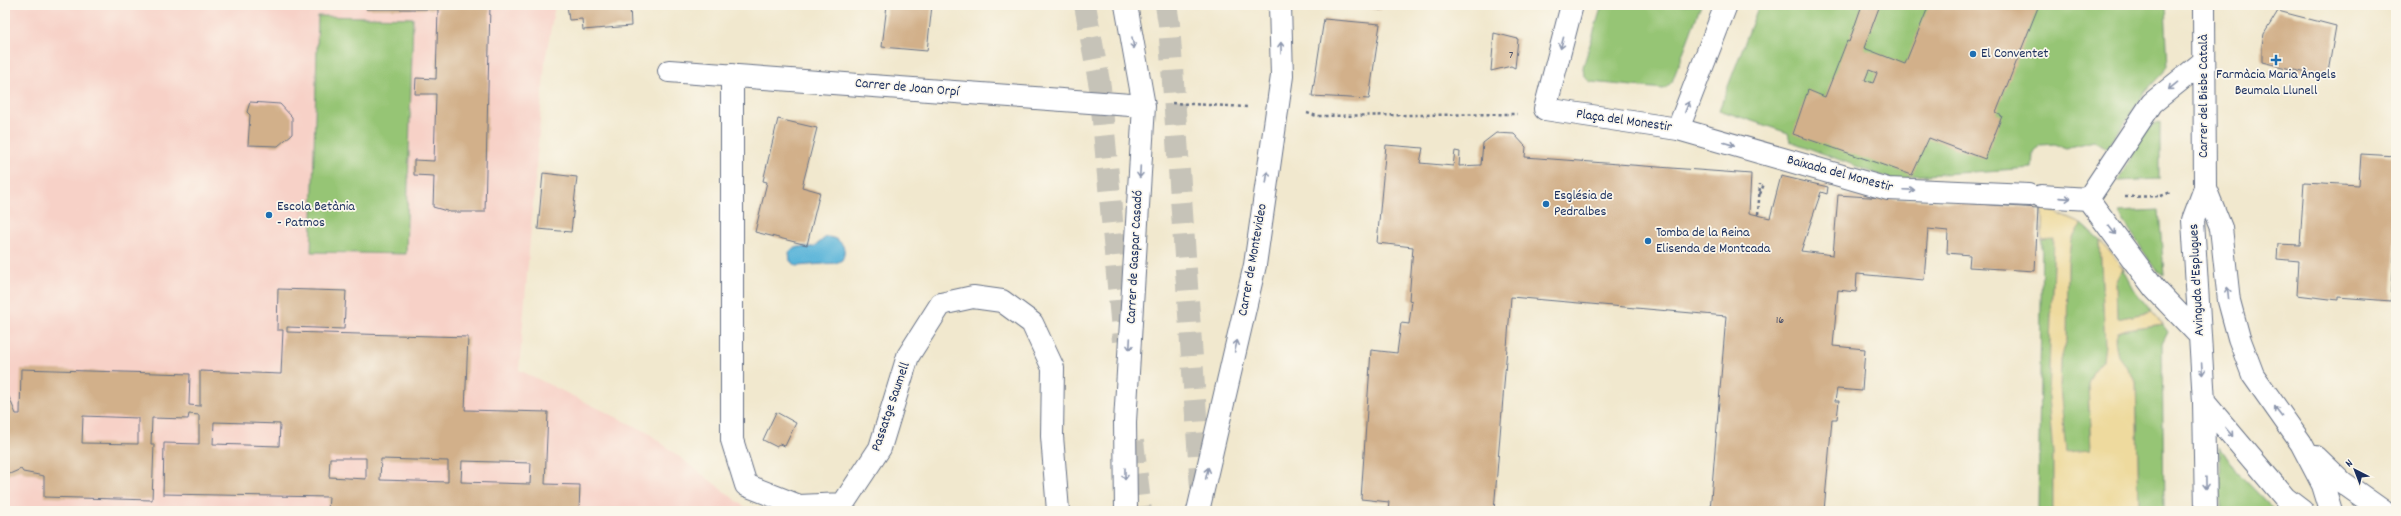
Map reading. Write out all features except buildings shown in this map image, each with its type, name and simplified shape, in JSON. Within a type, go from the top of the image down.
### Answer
[{"type":"street","name":"Carrer de Gaspar Casadó","points":[[1126,5],[1144,106],[1125,422],[1126,511]]},
{"type":"street","name":"Carrer de Montevideo","points":[[1198,511],[1255,265],[1282,76],[1280,5]]},
{"type":"street","name":"Plaça del Monestir","points":[[1572,5],[1545,109],[1678,129],[1726,5]]},
{"type":"street","name":"Carrer del Bisbe Català","points":[[2204,5],[2204,188]]},
{"type":"street","points":[[2200,336],[2155,290],[2088,200],[2152,103],[2203,62]]},
{"type":"street","name":"Carrer de Joan Orpí","points":[[669,71],[1144,106]]},
{"type":"street","name":"Passatge Saumell","points":[[732,75],[732,440],[746,485],[799,506],[843,504],[880,448],[908,356],[940,304],[974,298],[1002,301],[1032,323],[1053,368],[1052,436],[1058,511]]},
{"type":"street","name":"Baixada del Monestir","points":[[1678,129],[1888,190],[2035,196],[2088,200]]},
{"type":"street","name":"Avinguda d'Esplugues","points":[[2204,188],[2193,220],[2204,402],[2206,511]]},
{"type":"street","name":"Avinguda d'Esplugues","points":[[2204,188],[2222,228],[2229,301],[2239,338],[2253,375],[2301,443],[2323,485],[2331,511]]},
{"type":"street","points":[[2204,402],[2285,498],[2302,511]]},
{"type":"street","points":[[2301,443],[2342,482],[2383,511]]},
{"type":"path","points":[[1183,102],[1250,107]]},
{"type":"path","points":[[1318,116],[1516,114]]},
{"type":"path","points":[[1759,194],[1763,190]]},
{"type":"path","points":[[2123,197],[2162,196],[2171,192]]},
{"type":"shaded area","name":"Escola Betània - Patmos","points":[[5,5],[555,5],[545,61],[519,370],[647,432],[750,511],[5,511]]},
{"type":"green space","points":[[1602,5],[1701,5],[1672,82],[1664,89],[1591,82],[1584,77],[1583,67]]},
{"type":"green space","points":[[1759,5],[2165,5],[2168,67],[2144,93],[2107,149],[2094,141],[2066,148],[2055,144],[2040,145],[2033,153],[2032,168],[1910,176],[1906,185],[1790,141],[1788,133],[1719,110]]},
{"type":"green space","points":[[318,16],[413,18],[406,254],[311,252]]},
{"type":"green space","points":[[2160,121],[2160,179],[2118,181],[2147,128]]},
{"type":"green space","points":[[2159,210],[2164,275],[2155,269],[2118,212]]},
{"type":"green space","points":[[2082,224],[2100,240],[2105,345],[2103,360],[2093,372],[2088,384],[2091,451],[2066,453],[2060,388],[2061,359],[2067,339],[2068,261],[2071,240]]},
{"type":"green space","points":[[2054,238],[2048,397],[2053,453],[2053,511],[2038,511],[2042,240]]},
{"type":"green space","points":[[2123,268],[2135,291],[2152,312],[2117,319],[2116,283]]},
{"type":"green space","points":[[2162,324],[2168,332],[2162,344],[2164,511],[2139,511],[2136,381],[2118,356],[2115,341],[2118,332],[2127,329]]},
{"type":"green space","points":[[2220,447],[2236,471],[2275,511],[2221,511]]},
{"type":"sand","points":[[2042,207],[2082,224],[2071,240],[2068,261],[2067,339],[2061,359],[2060,388],[2066,452],[2091,450],[2088,384],[2093,372],[2103,360],[2105,345],[2100,240],[2123,268],[2116,283],[2117,319],[2152,312],[2162,324],[2127,329],[2118,332],[2115,341],[2118,356],[2136,381],[2139,511],[2053,511],[2053,453],[2048,397],[2054,239],[2042,240]]},
{"type":"water","points":[[826,237],[831,237],[842,244],[844,255],[842,260],[836,263],[797,266],[790,261],[789,252],[795,247],[814,247]]},
{"type":"tunnel","points":[[1085,5],[1100,87],[1123,341]]},
{"type":"tunnel","points":[[1166,5],[1169,24],[1201,488]]},
{"type":"tunnel","points":[[1133,441],[1141,511]]},
{"type":"place","name":"El Conventet","points":[[1973,54]]},
{"type":"place","name":"Farmàcia Maria Àngels Beumala Llunell","points":[[2276,60]]},
{"type":"place","name":"Església de Pedralbes","points":[[1546,204]]},
{"type":"place","name":"Escola Betània - Patmos","points":[[269,215]]},
{"type":"place","name":"Tomba de la Reina Elisenda de Montcada","points":[[1648,241]]}]
